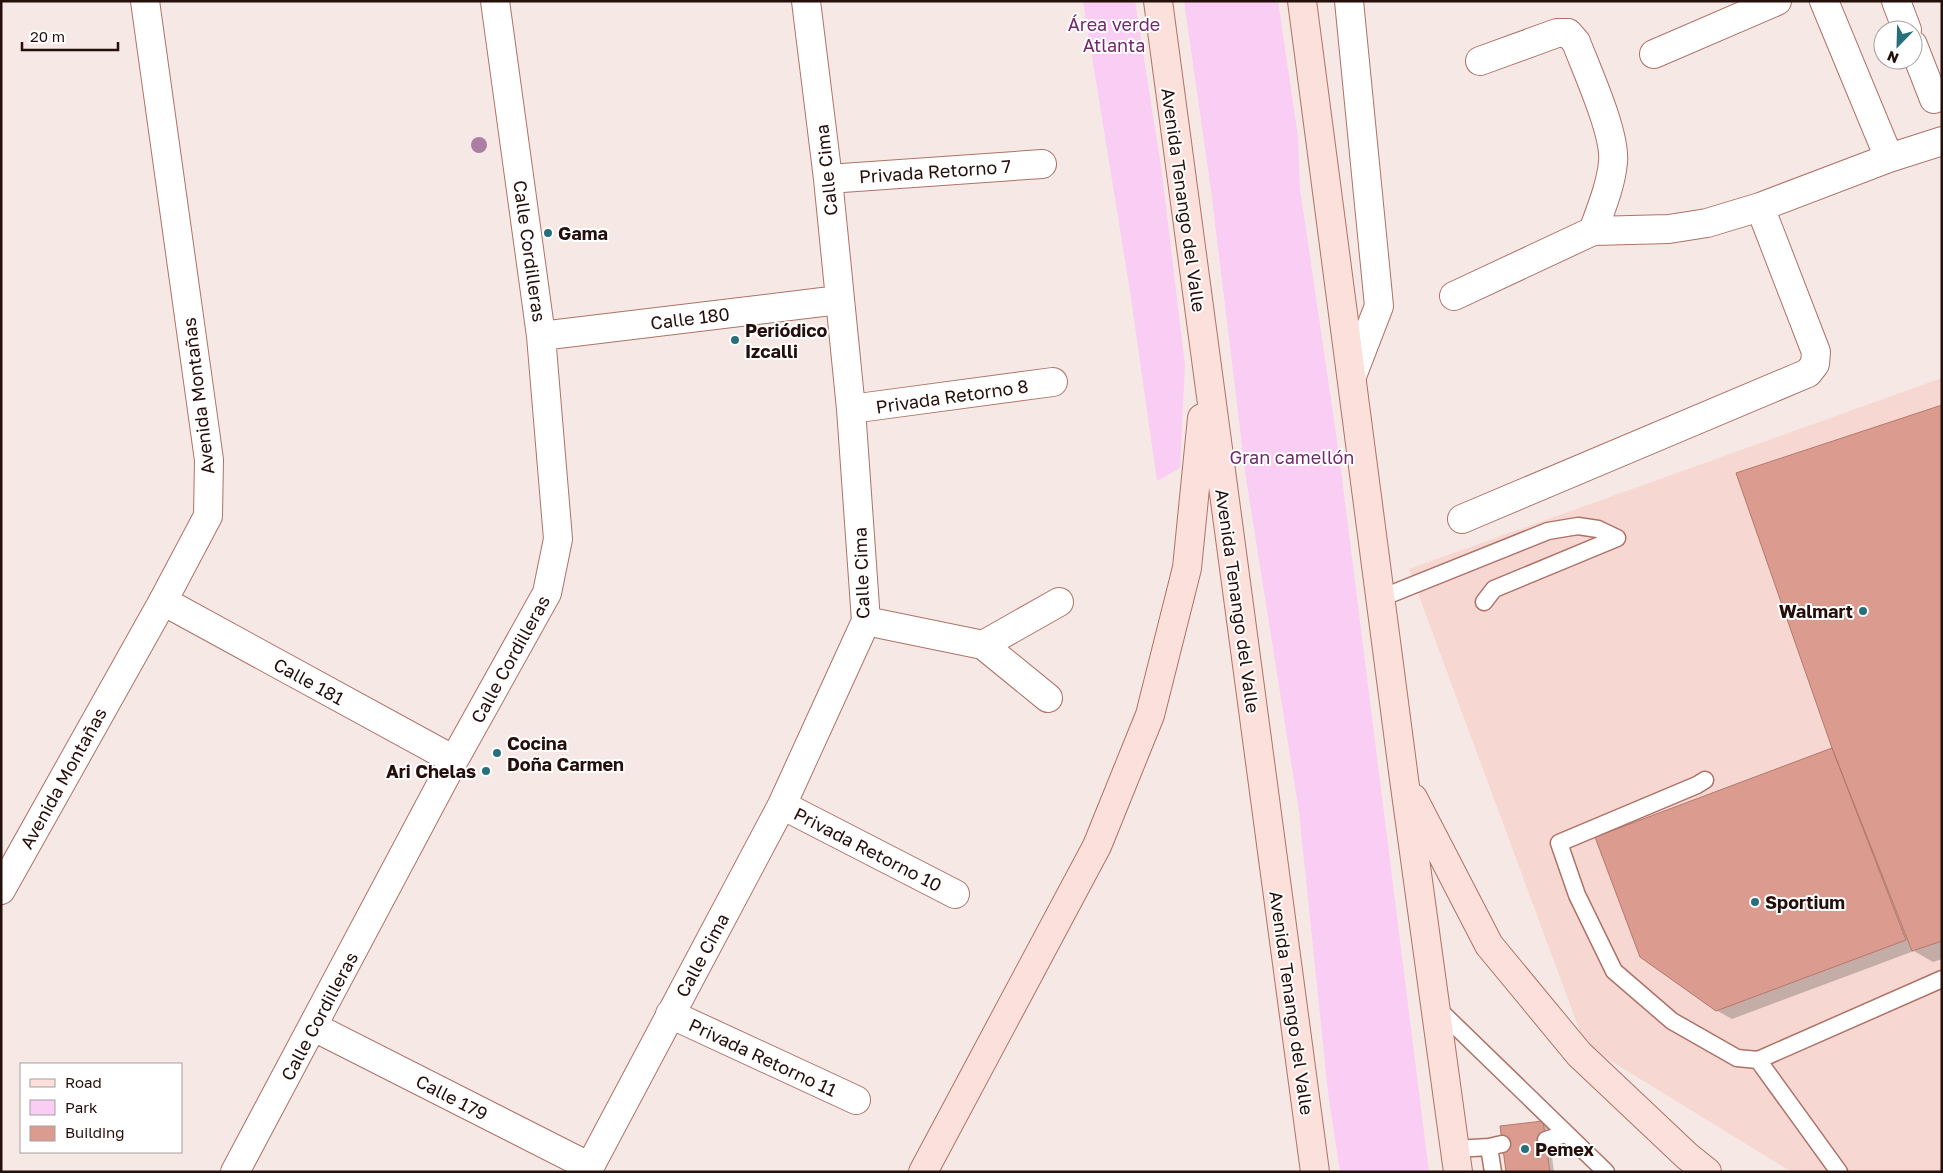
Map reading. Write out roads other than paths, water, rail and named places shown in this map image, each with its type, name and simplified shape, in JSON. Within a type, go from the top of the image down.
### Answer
[{"type":"main road","name":"Avenida Tenango del Valle","points":[[1158,1],[1315,1172]]},
{"type":"main road","points":[[1302,1],[1456,1161]]},
{"type":"main road","points":[[923,1172],[1097,846],[1150,715],[1187,568],[1207,374]]},
{"type":"main road","points":[[1404,779],[1490,945],[1579,1054],[1687,1156],[1707,1172]]},
{"type":"street","name":"Avenida Montañas","points":[[2,887],[163,601],[208,516],[209,460],[145,1]]},
{"type":"street","name":"Calle Cordilleras","points":[[235,1172],[314,1027],[454,760],[547,593],[558,539],[541,336],[496,1]]},
{"type":"street","name":"Calle Cima","points":[[589,1169],[782,805],[866,621],[851,409],[828,179],[806,1]]},
{"type":"street","points":[[1349,1],[1379,306],[1352,376]]},
{"type":"street","points":[[1654,54],[1777,1]]},
{"type":"street","points":[[1824,1],[1889,158]]},
{"type":"street","points":[[1896,1],[1903,20]]},
{"type":"street","points":[[1480,61],[1557,33],[1568,33],[1576,42],[1612,141],[1613,162],[1604,203],[1593,231]]},
{"type":"street","points":[[1923,70],[1934,98]]},
{"type":"street","points":[[1454,296],[1593,231],[1669,230],[1707,224],[1760,207],[1889,158],[1942,141]]},
{"type":"street","name":"Privada Retorno 7","points":[[828,179],[1042,164]]},
{"type":"street","points":[[1462,519],[1808,373],[1815,364],[1816,352],[1760,207]]},
{"type":"street","name":"Calle 180","points":[[541,336],[839,300]]},
{"type":"street","name":"Privada Retorno 8","points":[[851,409],[1053,382]]},
{"type":"street","name":"Calle 181","points":[[163,601],[454,760]]},
{"type":"street","points":[[983,646],[1059,602]]},
{"type":"street","points":[[866,621],[983,646],[1048,698]]},
{"type":"street","name":"Privada Retorno 10","points":[[782,805],[955,894]]},
{"type":"street","name":"Privada Retorno 11","points":[[670,1014],[856,1100]]},
{"type":"street","name":"Calle 179","points":[[314,1027],[589,1169]]},
{"type":"lane","points":[[1381,598],[1548,532],[1578,526],[1598,529],[1617,538],[1494,589],[1484,602]]},
{"type":"lane","points":[[1704,780],[1688,789],[1559,843],[1576,895],[1614,971],[1672,1021],[1737,1058],[1758,1060],[1942,979]]},
{"type":"lane","points":[[1436,1007],[1606,1172]]},
{"type":"lane","points":[[1758,1060],[1838,1172]]},
{"type":"lane","points":[[1546,1140],[1565,1134]]},
{"type":"lane","points":[[1456,1161],[1495,1145],[1493,1172]]},
{"type":"place","name":"Gama","points":[[548,233]]},
{"type":"place","name":"Periódico Izcalli","points":[[735,340]]},
{"type":"place","name":"Walmart","points":[[1863,611]]},
{"type":"place","name":"Cocina Doña Carmen","points":[[497,753]]},
{"type":"place","name":"Ari Chelas","points":[[486,771]]},
{"type":"place","name":"Sportium","points":[[1755,902]]},
{"type":"place","name":"Pemex","points":[[1525,1149]]},
{"type":"park label","name":"Área verde Atlanta","points":[[1114,34]]},
{"type":"park label","name":"Gran camellón","points":[[1292,457]]}]
